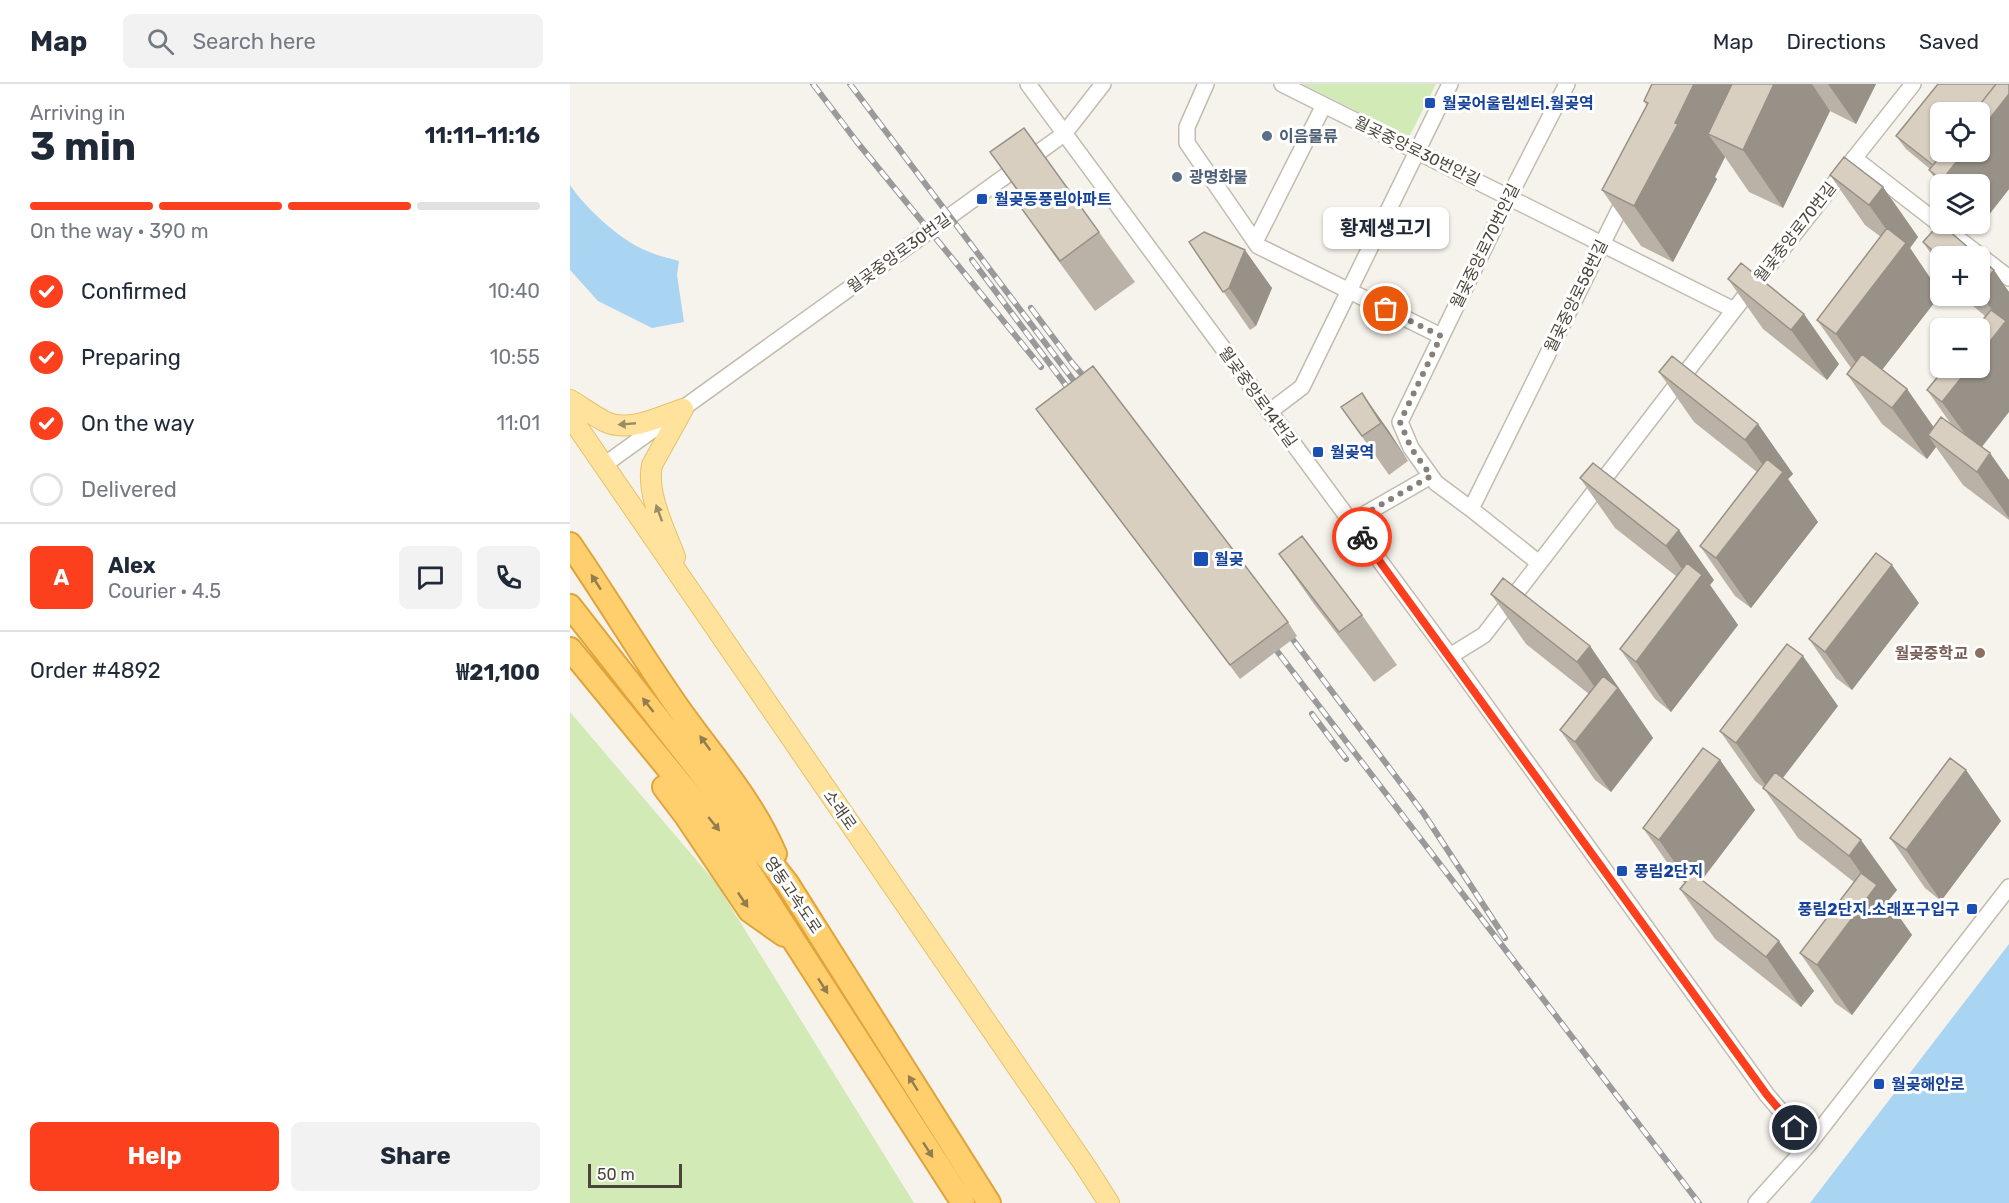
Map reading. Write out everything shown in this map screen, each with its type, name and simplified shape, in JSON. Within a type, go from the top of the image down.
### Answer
[{"type":"highway","points":[[570,544],[667,692],[703,739],[764,827],[787,883]]},
{"type":"highway","name":"영동고속도로","points":[[570,606],[787,883],[989,1203]]},
{"type":"highway","name":"영동고속도로","points":[[570,649],[736,851],[963,1203]]},
{"type":"highway","points":[[570,669],[686,816],[750,911],[794,942]]},
{"type":"main road","points":[[570,400],[607,422],[619,426],[633,425],[683,409]]},
{"type":"main road","points":[[683,409],[652,465],[650,475],[651,489],[687,588]]},
{"type":"main road","name":"소래로","points":[[570,416],[1109,1203]]},
{"type":"street","name":"월곶중앙로14번길","points":[[1028,84],[1450,656],[1767,1095],[1809,1144]]},
{"type":"street","name":"월곶중앙로30번길","points":[[604,465],[1064,134],[1103,84]]},
{"type":"street","points":[[1206,84],[1187,127],[1187,143],[1258,246],[1441,336]]},
{"type":"street","name":"월곶중앙로30번안길","points":[[1282,84],[1734,310]]},
{"type":"street","points":[[1269,412],[1302,387],[1450,84]]},
{"type":"street","name":"월곶중앙로70번안길","points":[[1539,563],[1436,483],[1411,448],[1400,422],[1509,197],[1567,84]]},
{"type":"street","name":"월곶중앙로70번길","points":[[1450,656],[1484,635],[1734,310],[1912,84]]},
{"type":"street","points":[[1255,242],[1324,105]]},
{"type":"street","points":[[1854,158],[2009,278]]},
{"type":"street","name":"월곶중앙로58번길","points":[[1471,509],[1634,180]]},
{"type":"street","points":[[1351,522],[1431,476]]},
{"type":"street","points":[[1756,1203],[1809,1144],[2009,887]]},
{"type":"green space","points":[[1303,84],[1436,84],[1409,137]]},
{"type":"green space","points":[[570,712],[716,883],[914,1203],[570,1203]]},
{"type":"water","points":[[570,185],[596,215],[629,242],[659,256],[679,261],[677,275],[684,322],[652,328],[598,301],[570,270]]},
{"type":"water","points":[[2009,944],[2009,1203],[1810,1203]]},
{"type":"building","points":[[1652,84],[1694,84],[1675,123],[1678,124],[1634,206],[1602,190],[1648,103],[1644,101]]},
{"type":"building","points":[[1732,84],[1774,84],[1743,150],[1708,134]]},
{"type":"building","points":[[1938,84],[1996,84],[1982,102],[1930,102],[1930,162],[1936,162],[1933,165],[1896,136]]},
{"type":"building","points":[[1996,84],[2009,84],[2009,94],[1990,118],[1990,102],[1982,102]]},
{"type":"building","points":[[1024,128],[1099,232],[1060,261],[1019,205],[1025,200],[990,152]]},
{"type":"building","points":[[1844,157],[1883,187],[1869,205],[1830,175]]},
{"type":"building","points":[[1936,162],[1956,162],[1947,174],[1934,174],[1929,170]]},
{"type":"building","points":[[1887,228],[1906,243],[1836,334],[1817,320]]},
{"type":"building","points":[[1204,232],[1245,250],[1229,288],[1223,292],[1189,242]]},
{"type":"building","points":[[1930,234],[1953,234],[1966,246],[1930,246],[1930,248],[1923,242]]},
{"type":"building","points":[[1741,263],[1804,314],[1791,330],[1728,279]]},
{"type":"building","points":[[1991,310],[2006,321],[1990,341],[1990,318],[1984,318]]},
{"type":"building","points":[[1862,354],[1907,389],[1892,408],[1847,374]]},
{"type":"building","points":[[1672,356],[1758,424],[1745,440],[1659,372]]},
{"type":"building","points":[[1093,366],[1288,622],[1230,665],[1036,409]]},
{"type":"building","points":[[1937,378],[1961,378],[1942,402],[1927,390]]},
{"type":"building","points":[[1362,393],[1381,423],[1362,436],[1341,407]]},
{"type":"building","points":[[1941,417],[1990,453],[1977,472],[1928,435]]},
{"type":"building","points":[[1767,459],[1783,472],[1716,558],[1700,546]]},
{"type":"building","points":[[1593,463],[1679,530],[1666,546],[1580,478]]},
{"type":"building","points":[[1302,536],[1362,615],[1339,632],[1279,554]]},
{"type":"building","points":[[1876,553],[1892,565],[1825,652],[1809,639]]},
{"type":"building","points":[[1687,563],[1702,575],[1636,662],[1620,649]]},
{"type":"building","points":[[1503,578],[1590,646],[1577,662],[1491,594]]},
{"type":"building","points":[[1787,644],[1803,656],[1736,743],[1720,731]]},
{"type":"building","points":[[1603,676],[1618,688],[1575,742],[1560,730]]},
{"type":"building","points":[[1703,748],[1720,760],[1659,840],[1643,828]]},
{"type":"building","points":[[1950,758],[1966,770],[1906,850],[1890,838]]},
{"type":"building","points":[[1775,772],[1861,840],[1849,856],[1763,788]]},
{"type":"building","points":[[1693,873],[1779,941],[1766,957],[1680,889]]},
{"type":"building","points":[[1861,873],[1877,885],[1817,965],[1800,953]]},
{"type":"railway","points":[[813,84],[857,142],[1041,367]]},
{"type":"railway","points":[[850,84],[1083,393]]},
{"type":"railway","points":[[972,260],[1076,399]]},
{"type":"railway","points":[[1031,308],[1094,388]]},
{"type":"railway","points":[[1282,625],[1424,814],[1505,938]]},
{"type":"railway","points":[[1267,638],[1699,1203]]},
{"type":"railway","points":[[1312,714],[1346,759]]},
{"type":"way so far","points":[[1362,537],[1351,522],[1431,476],[1411,448],[1400,422],[1441,336],[1386,309]]},
{"type":"place","name":"월곶어울림센터.월곶역","points":[[1430,103]]},
{"type":"place","name":"이음물류","points":[[1267,136]]},
{"type":"place","name":"광명화물","points":[[1177,177]]},
{"type":"place","name":"월곶동풍림아파트","points":[[982,199]]},
{"type":"place","name":"황제생고기","points":[[1386,309]]},
{"type":"place","name":"월곶역","points":[[1318,452]]},
{"type":"place","name":"월곶","points":[[1201,559]]},
{"type":"place","name":"월곶중학교","points":[[1980,653]]},
{"type":"place","name":"풍림2단지","points":[[1622,871]]},
{"type":"place","name":"풍림2단지.소래포구입구","points":[[1972,909]]},
{"type":"place","name":"월곶해안로","points":[[1879,1084]]},
{"type":"route","points":[[1362,537],[1767,1095],[1795,1128]]}]
